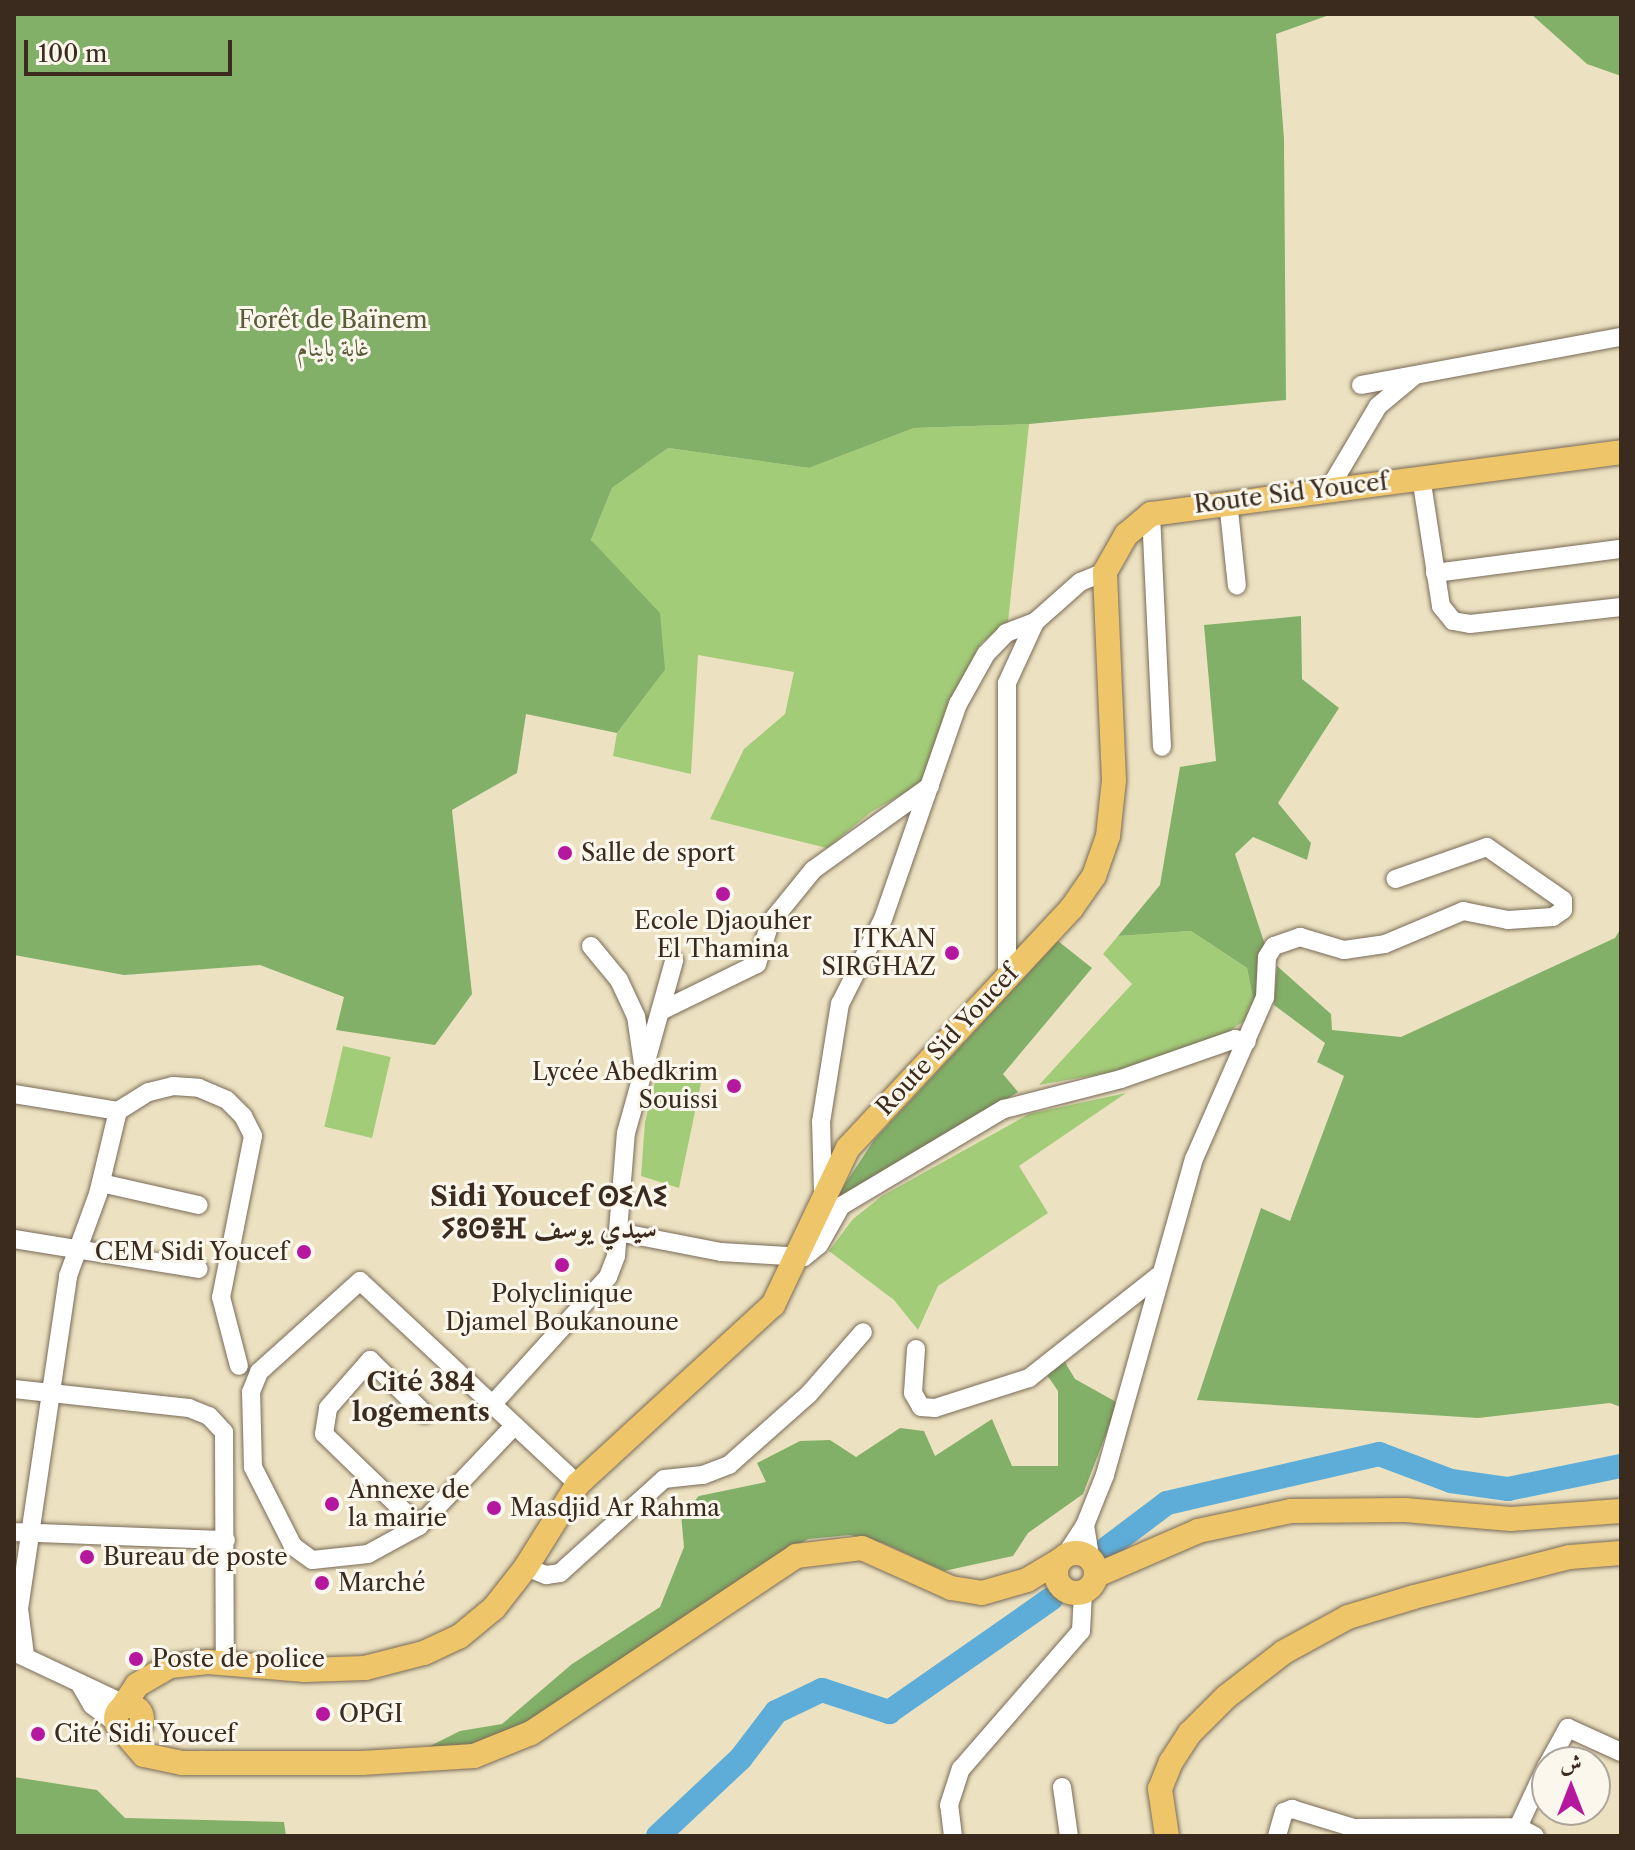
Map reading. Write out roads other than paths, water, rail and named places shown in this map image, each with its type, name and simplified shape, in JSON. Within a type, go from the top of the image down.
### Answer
[{"type":"main road","name":"Route Sid Youcef","points":[[1151,514],[1228,501],[1621,452]]},
{"type":"main road","points":[[1105,572],[1126,535],[1151,514]]},
{"type":"main road","name":"Route Sid Youcef","points":[[128,1716],[170,1666],[225,1663],[333,1671],[424,1653],[459,1637],[483,1617],[526,1567],[578,1484],[741,1338],[773,1305],[823,1192],[848,1148],[1007,974],[1071,909],[1094,876],[1108,836],[1114,780],[1105,572]]},
{"type":"main road","points":[[128,1716],[144,1755],[202,1762],[432,1761],[508,1746],[779,1566],[817,1550],[862,1548],[964,1592],[1084,1579],[1198,1531],[1291,1511],[1405,1510],[1511,1519],[1621,1511]]},
{"type":"main road","points":[[1167,1836],[1160,1789],[1171,1762],[1226,1697],[1284,1652],[1348,1617],[1414,1597],[1570,1557],[1621,1553]]},
{"type":"main road","points":[[1002,1589],[1063,1558],[1083,1554],[1084,1579]]},
{"type":"main road","points":[[1063,1558],[1056,1572],[1084,1579]]},
{"type":"street","points":[[1361,385],[1621,337]]},
{"type":"street","points":[[1329,489],[1378,406],[1413,377]]},
{"type":"street","points":[[1421,477],[1441,606],[1453,621],[1470,624],[1621,607]]},
{"type":"street","points":[[1228,501],[1237,586]]},
{"type":"street","points":[[1151,514],[1162,747]]},
{"type":"street","points":[[1435,573],[1621,549]]},
{"type":"street","points":[[823,1192],[821,1122],[840,1004],[883,919],[958,704],[986,654],[1006,633],[1035,622],[1080,582],[1105,572]]},
{"type":"street","points":[[1007,974],[1007,683],[1035,622]]},
{"type":"street","points":[[661,1011],[757,964],[770,923],[813,870],[930,786]]},
{"type":"street","points":[[1063,1558],[1085,1525],[1126,1407],[1159,1276],[1194,1159],[1265,997],[1267,957],[1283,939],[1300,937],[1344,950],[1385,944],[1463,911],[1508,920],[1553,917],[1563,910],[1563,900],[1487,847],[1395,879]]},
{"type":"street","points":[[591,946],[619,980],[636,1016],[644,1073]]},
{"type":"street","points":[[491,1406],[608,1277],[618,1232],[626,1133],[674,961]]},
{"type":"street","points":[[618,1232],[791,1259],[804,1257],[819,1245],[841,1206],[1004,1109],[1121,1079],[1235,1039],[1247,1042]]},
{"type":"street","points":[[14,1094],[118,1111],[149,1092],[173,1086],[199,1088],[227,1100],[253,1136],[221,1297],[239,1366]]},
{"type":"street","points":[[118,1111],[101,1183],[75,1248],[54,1396],[22,1533],[19,1654],[81,1686],[97,1710],[128,1716]]},
{"type":"street","points":[[101,1183],[199,1205]]},
{"type":"street","points":[[14,1239],[199,1269]]},
{"type":"street","points":[[916,1349],[913,1393],[921,1407],[935,1408],[1029,1378],[1159,1276]]},
{"type":"street","points":[[513,1427],[419,1526],[368,1554],[312,1560],[293,1546],[253,1467],[251,1392],[259,1372],[360,1281],[513,1427],[578,1484]]},
{"type":"street","points":[[526,1567],[546,1575],[560,1573],[664,1479],[703,1475],[729,1465],[809,1394],[863,1332]]},
{"type":"street","points":[[419,1526],[324,1434],[328,1408],[370,1360],[425,1414]]},
{"type":"street","points":[[14,1389],[54,1396],[189,1408],[209,1416],[224,1432],[225,1663]]},
{"type":"street","points":[[953,1836],[949,1805],[961,1769],[1081,1631],[1085,1525]]},
{"type":"street","points":[[22,1533],[226,1540]]},
{"type":"street","points":[[1558,1746],[1568,1728],[1608,1746]]},
{"type":"street","points":[[1062,1787],[1069,1836]]},
{"type":"street","points":[[1277,1836],[1284,1812],[1292,1809],[1354,1832],[1526,1832]]},
{"type":"waterway","points":[[1107,1548],[1167,1503],[1379,1454],[1451,1481],[1508,1489],[1621,1466]]},
{"type":"waterway","points":[[658,1836],[741,1758],[776,1712],[822,1690],[889,1712],[1051,1599]]},
{"type":"place","name":"Salle de sport","points":[[565,853]]},
{"type":"place","name":"Ecole Djaouher El Thamina","points":[[723,894]]},
{"type":"place","name":"ITKAN SIRGHAZ","points":[[952,953]]},
{"type":"place","name":"Lycée Abedkrim Souissi","points":[[734,1086]]},
{"type":"place","name":"CEM Sidi Youcef","points":[[304,1252]]},
{"type":"place","name":"Polyclinique Djamel Boukanoune","points":[[562,1265]]},
{"type":"place","name":"Annexe de la mairie","points":[[332,1504]]},
{"type":"place","name":"Masdjid Ar Rahma","points":[[494,1508]]},
{"type":"place","name":"Bureau de poste","points":[[87,1557]]},
{"type":"place","name":"Marché","points":[[322,1583]]},
{"type":"place","name":"Poste de police","points":[[136,1659]]},
{"type":"place","name":"OPGI","points":[[323,1714]]},
{"type":"place","name":"Cité Sidi Youcef","points":[[38,1734]]},
{"type":"district","name":"Sidi Youcef ⵙⵉⴷⵉ ⵢⵓⵙⴻⴼ سيدي يوسف","points":[[549,1212]]},
{"type":"district","name":"Cité 384 logements","points":[[421,1398]]},
{"type":"park label","name":"Forêt de Baïnem غابة باينام","points":[[333,334]]}]
